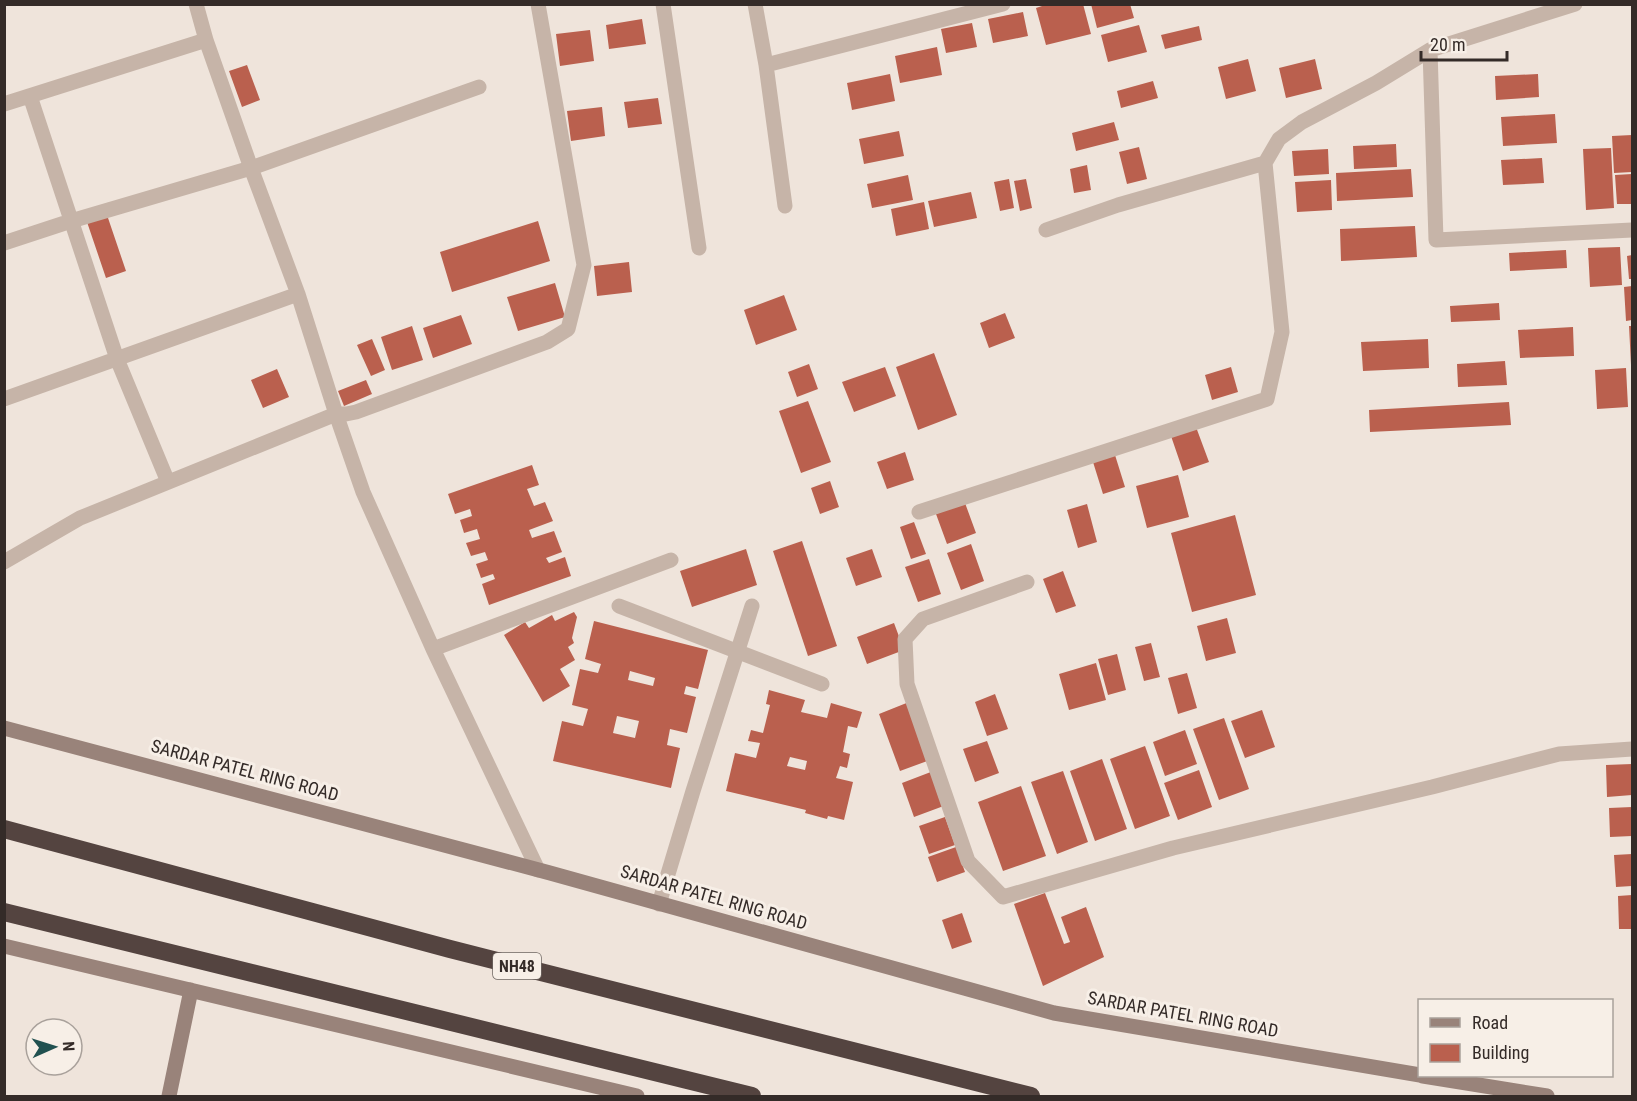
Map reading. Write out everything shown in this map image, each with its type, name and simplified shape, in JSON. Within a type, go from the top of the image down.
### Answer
[{"type":"highway","name":"NH48","points":[[4,829],[462,952],[1031,1096]]},
{"type":"highway","points":[[4,912],[752,1096]]},
{"type":"street","points":[[196,4],[206,39],[297,294],[363,492],[433,649],[538,870]]},
{"type":"street","points":[[4,562],[80,518],[336,414],[356,411],[548,342],[568,329],[584,265],[538,4]]},
{"type":"street","points":[[663,4],[699,248]]},
{"type":"street","points":[[755,4],[766,65],[785,206]]},
{"type":"street","points":[[766,65],[1003,4]]},
{"type":"street","points":[[920,512],[1268,399],[1282,332],[1265,163],[1279,139],[1302,122],[1376,83],[1430,50],[1575,4]]},
{"type":"street","points":[[4,104],[206,39]]},
{"type":"street","points":[[1430,50],[1436,240],[1632,230]]},
{"type":"street","points":[[4,243],[70,221],[251,168],[479,87]]},
{"type":"street","points":[[30,96],[117,359],[168,482]]},
{"type":"street","points":[[1046,230],[1118,205],[1265,163]]},
{"type":"street","points":[[4,399],[297,294]]},
{"type":"street","points":[[433,649],[671,560]]},
{"type":"street","points":[[1027,582],[923,619],[904,639],[907,684],[968,861],[1003,897],[1173,848],[1432,787],[1559,754],[1632,749]]},
{"type":"street","points":[[619,606],[822,684]]},
{"type":"street","points":[[659,904],[752,606]]},
{"type":"street","name":"SARDAR PATEL RING ROAD","points":[[4,728],[538,870],[1054,1013],[1418,1074]]},
{"type":"street","points":[[4,946],[637,1096]]},
{"type":"street","points":[[169,1096],[191,990]]},
{"type":"street","name":"SARDAR PATEL RING ROAD","points":[[1433,1077],[1547,1096]]},
{"type":"building","points":[[1048,4],[1083,4],[1091,34],[1046,45],[1036,8]]},
{"type":"building","points":[[1091,4],[1130,4],[1134,18],[1097,28]]},
{"type":"building","points":[[1023,12],[1028,36],[993,43],[988,19]]},
{"type":"building","points":[[642,19],[646,44],[609,49],[606,25]]},
{"type":"building","points":[[972,23],[977,47],[946,53],[941,29]]},
{"type":"building","points":[[1139,25],[1147,52],[1108,62],[1101,35]]},
{"type":"building","points":[[1199,26],[1202,40],[1165,49],[1161,35]]},
{"type":"building","points":[[590,30],[594,61],[560,66],[556,34]]},
{"type":"building","points":[[937,47],[942,75],[900,83],[895,56]]},
{"type":"building","points":[[1248,59],[1256,91],[1226,99],[1218,67]]},
{"type":"building","points":[[1315,59],[1322,89],[1286,98],[1279,68]]},
{"type":"building","points":[[247,65],[260,100],[242,107],[229,71]]},
{"type":"building","points":[[890,74],[895,101],[852,110],[847,83]]},
{"type":"building","points":[[1538,74],[1539,97],[1496,100],[1495,76]]},
{"type":"building","points":[[1153,81],[1158,98],[1121,108],[1117,91]]},
{"type":"building","points":[[658,98],[662,124],[628,128],[624,102]]},
{"type":"building","points":[[602,107],[605,136],[571,141],[567,111]]},
{"type":"building","points":[[1555,114],[1557,143],[1503,146],[1501,117]]},
{"type":"building","points":[[1114,122],[1119,140],[1076,151],[1072,133]]},
{"type":"building","points":[[899,131],[904,156],[864,164],[859,139]]},
{"type":"building","points":[[1632,135],[1632,172],[1614,173],[1612,136]]},
{"type":"building","points":[[1396,144],[1397,167],[1354,169],[1353,146]]},
{"type":"building","points":[[1139,147],[1147,179],[1127,184],[1119,152]]},
{"type":"building","points":[[1611,148],[1614,208],[1586,210],[1583,149]]},
{"type":"building","points":[[1328,149],[1329,174],[1294,176],[1292,151]]},
{"type":"building","points":[[1542,158],[1544,183],[1503,185],[1501,160]]},
{"type":"building","points":[[1087,165],[1091,190],[1074,193],[1070,169]]},
{"type":"building","points":[[1411,169],[1413,197],[1337,201],[1336,173]]},
{"type":"building","points":[[1632,174],[1632,204],[1617,204],[1615,175]]},
{"type":"building","points":[[908,175],[913,200],[872,208],[867,184]]},
{"type":"building","points":[[1009,179],[1014,208],[1000,211],[994,182]]},
{"type":"building","points":[[1026,179],[1032,208],[1020,211],[1014,181]]},
{"type":"building","points":[[1331,180],[1332,210],[1297,212],[1295,182]]},
{"type":"building","points":[[971,192],[977,218],[934,227],[928,201]]},
{"type":"building","points":[[924,202],[929,229],[896,236],[891,209]]},
{"type":"building","points":[[107,215],[126,271],[106,278],[87,222]]},
{"type":"building","points":[[538,221],[550,261],[452,292],[440,252]]},
{"type":"building","points":[[1415,226],[1417,257],[1341,261],[1340,229]]},
{"type":"building","points":[[1620,247],[1622,285],[1590,287],[1588,248]]},
{"type":"building","points":[[1566,250],[1567,268],[1510,271],[1509,253]]},
{"type":"building","points":[[1632,255],[1632,279],[1629,279],[1627,256]]},
{"type":"building","points":[[629,262],[632,292],[597,296],[594,266]]},
{"type":"building","points":[[555,283],[565,317],[518,331],[507,297]]},
{"type":"building","points":[[1632,286],[1632,320],[1626,321],[1624,287]]},
{"type":"building","points":[[784,295],[797,330],[756,345],[744,310]]},
{"type":"building","points":[[1499,303],[1500,320],[1451,322],[1450,306]]},
{"type":"building","points":[[1005,313],[1015,338],[989,348],[980,323]]},
{"type":"building","points":[[461,315],[472,344],[433,358],[423,328]]},
{"type":"building","points":[[412,326],[423,360],[392,370],[381,337]]},
{"type":"building","points":[[1629,326],[1632,326],[1632,365],[1631,365]]},
{"type":"building","points":[[1573,327],[1574,356],[1520,358],[1518,330]]},
{"type":"building","points":[[372,339],[385,370],[371,376],[357,345]]},
{"type":"building","points":[[1428,339],[1429,368],[1363,371],[1361,342]]},
{"type":"building","points":[[934,353],[957,415],[918,430],[896,367]]},
{"type":"building","points":[[1505,361],[1507,385],[1458,387],[1457,364]]},
{"type":"building","points":[[809,364],[818,389],[797,397],[788,372]]},
{"type":"building","points":[[885,367],[896,396],[854,412],[842,382]]},
{"type":"building","points":[[1231,367],[1238,392],[1212,400],[1205,375]]},
{"type":"building","points":[[1626,368],[1628,407],[1597,409],[1595,370]]},
{"type":"building","points":[[277,369],[289,397],[263,408],[251,380]]},
{"type":"building","points":[[366,380],[372,394],[344,406],[338,391]]},
{"type":"building","points":[[808,401],[831,462],[801,473],[779,411]]},
{"type":"building","points":[[1509,402],[1511,425],[1370,432],[1369,410]]},
{"type":"building","points":[[1196,427],[1209,462],[1183,471],[1171,436]]},
{"type":"building","points":[[905,452],[914,480],[887,489],[877,462]]},
{"type":"building","points":[[1115,455],[1125,487],[1103,494],[1093,462]]},
{"type":"building","points":[[532,465],[539,485],[527,489],[534,506],[545,502],[553,521],[529,530],[532,538],[554,531],[562,552],[546,558],[549,563],[565,557],[571,576],[489,605],[482,584],[495,579],[493,574],[481,578],[476,564],[488,560],[485,552],[471,556],[466,543],[480,539],[477,529],[464,533],[460,520],[472,516],[470,509],[455,514],[448,494]]},
{"type":"building","points":[[1178,475],[1189,517],[1147,528],[1136,486]]},
{"type":"building","points":[[830,481],[839,507],[820,514],[811,488]]},
{"type":"building","points":[[965,503],[976,533],[947,544],[936,514]]},
{"type":"building","points":[[1087,504],[1097,542],[1078,548],[1067,510]]},
{"type":"building","points":[[1235,515],[1256,595],[1192,612],[1171,533]]},
{"type":"building","points":[[914,522],[926,554],[911,559],[900,527]]},
{"type":"building","points":[[802,541],[837,646],[808,656],[773,551]]},
{"type":"building","points":[[971,544],[984,581],[961,590],[947,553]]},
{"type":"building","points":[[746,549],[757,585],[692,607],[680,571]]},
{"type":"building","points":[[872,549],[882,577],[856,586],[846,558]]},
{"type":"building","points":[[929,559],[941,594],[918,602],[905,567]]},
{"type":"building","points":[[1063,571],[1076,606],[1056,613],[1043,579]]},
{"type":"building","points":[[574,612],[577,617],[572,638],[574,643],[568,647],[575,660],[560,669],[570,686],[543,702],[504,635],[525,622],[529,628],[552,615],[555,621]]},
{"type":"building","points":[[1227,618],[1236,653],[1206,661],[1197,626]]},
{"type":"building","points":[[594,621],[708,650],[698,689],[686,686],[684,694],[696,697],[687,733],[670,729],[667,745],[680,748],[671,788],[553,761],[562,721],[583,726],[588,709],[572,705],[580,669],[598,673],[601,664],[585,659]],"holes":[[[630,671],[655,678],[653,686],[628,680]],[[617,716],[639,721],[635,738],[613,733]]]},
{"type":"building","points":[[894,623],[904,650],[867,664],[857,637]]},
{"type":"building","points":[[1151,643],[1160,677],[1144,681],[1135,647]]},
{"type":"building","points":[[1117,654],[1126,690],[1108,695],[1098,659]]},
{"type":"building","points":[[1096,663],[1106,700],[1069,710],[1059,674]]},
{"type":"building","points":[[1187,673],[1197,708],[1178,714],[1168,678]]},
{"type":"building","points":[[769,690],[805,700],[801,712],[827,718],[831,703],[862,712],[857,728],[848,726],[843,752],[850,754],[847,768],[840,766],[836,778],[853,782],[844,820],[828,816],[827,819],[805,813],[806,810],[726,791],[735,753],[756,758],[760,743],[748,741],[751,730],[763,733],[770,705],[766,704]],"holes":[[[790,757],[807,761],[805,770],[787,766]]]},
{"type":"building","points":[[995,694],[1008,729],[987,736],[975,702]]},
{"type":"building","points":[[909,702],[930,760],[900,771],[879,714]]},
{"type":"building","points":[[1262,710],[1275,747],[1245,758],[1231,721]]},
{"type":"building","points":[[1224,718],[1249,789],[1219,800],[1193,729]]},
{"type":"building","points":[[1185,730],[1197,764],[1165,776],[1153,742]]},
{"type":"building","points":[[987,741],[999,773],[975,782],[963,749]]},
{"type":"building","points":[[1145,746],[1170,816],[1135,829],[1110,759]]},
{"type":"building","points":[[1102,759],[1127,829],[1095,841],[1070,771]]},
{"type":"building","points":[[1632,764],[1632,795],[1607,797],[1606,765]]},
{"type":"building","points":[[936,770],[949,804],[914,817],[902,783]]},
{"type":"building","points":[[1199,770],[1212,807],[1178,820],[1164,783]]},
{"type":"building","points":[[1063,771],[1088,842],[1057,854],[1031,782]]},
{"type":"building","points":[[1021,786],[1046,856],[1003,871],[978,802]]},
{"type":"building","points":[[1632,807],[1632,836],[1610,837],[1609,808]]},
{"type":"building","points":[[945,817],[955,845],[929,854],[919,826]]},
{"type":"building","points":[[956,847],[965,872],[937,882],[928,857]]},
{"type":"building","points":[[1632,854],[1632,886],[1616,887],[1614,855]]},
{"type":"building","points":[[1045,893],[1064,944],[1070,942],[1061,917],[1086,907],[1104,957],[1043,986],[1014,904]]},
{"type":"building","points":[[1632,895],[1632,929],[1619,929],[1618,896]]},
{"type":"building","points":[[962,913],[972,942],[952,949],[942,920]]}]
